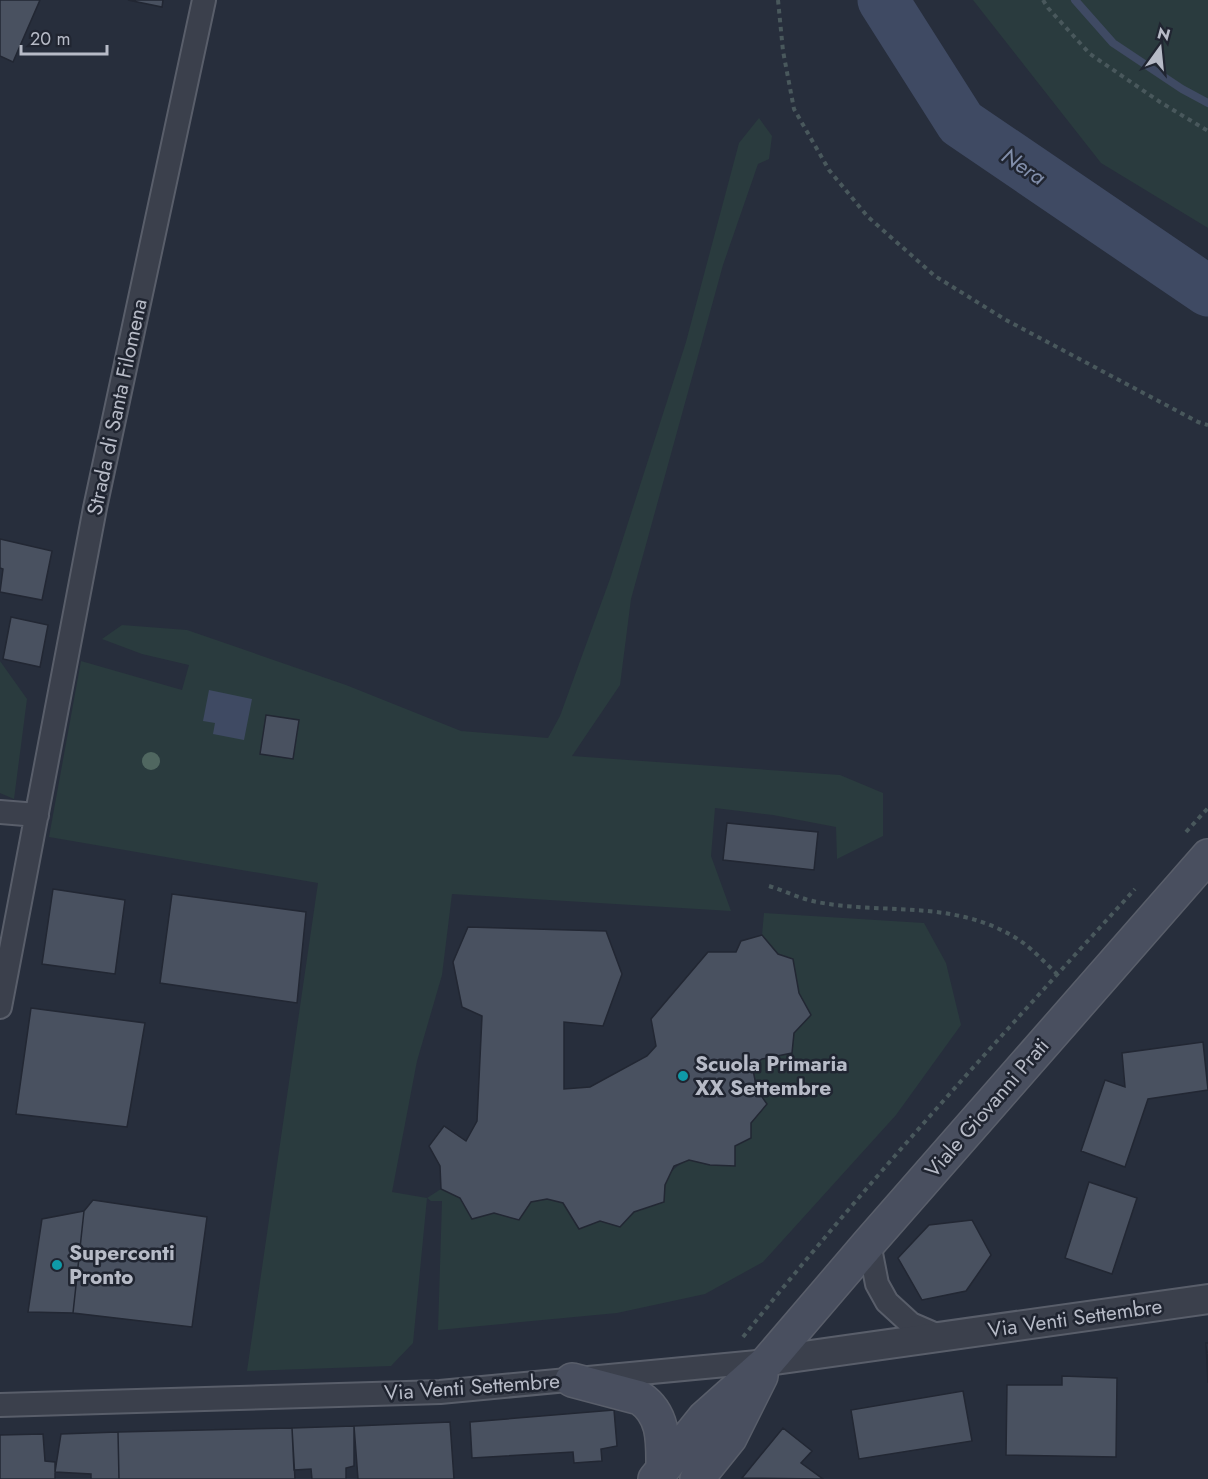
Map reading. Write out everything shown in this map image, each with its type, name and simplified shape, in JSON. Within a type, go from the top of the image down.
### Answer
[{"type":"main road","name":"Viale Giovanni Prati","points":[[768,1361],[1208,856]]},
{"type":"main road","points":[[659,1474],[704,1418],[768,1361]]},
{"type":"main road","points":[[696,1479],[730,1438],[768,1361]]},
{"type":"main road","points":[[572,1380],[640,1398],[649,1404],[655,1413],[663,1436],[659,1474]]},
{"type":"street","name":"Strada di Santa Filomena","points":[[0,1007],[95,508],[204,0]]},
{"type":"street","points":[[0,812],[37,815]]},
{"type":"street","points":[[869,1243],[877,1284],[887,1302],[911,1324],[942,1338]]},
{"type":"street","name":"Via Venti Settembre","points":[[0,1405],[440,1392],[768,1361],[1208,1299]]},
{"type":"path","points":[[778,0],[783,51],[794,110],[829,170],[868,217],[935,276],[986,308],[1198,422],[1208,425]]},
{"type":"path","points":[[1043,0],[1090,54],[1160,102],[1208,131]]},
{"type":"path","points":[[1184,834],[1208,808]]},
{"type":"path","points":[[769,886],[816,902],[873,908],[935,910],[985,923],[1017,938],[1057,974]]},
{"type":"path","points":[[790,1277],[1057,974],[1137,887]]},
{"type":"shaded area","points":[[973,0],[1208,0],[1208,228],[1101,163]]},
{"type":"shaded area","points":[[759,118],[772,136],[769,159],[758,164],[723,265],[631,599],[620,685],[572,756],[840,775],[883,793],[883,836],[837,859],[836,827],[773,815],[715,808],[711,856],[731,911],[452,894],[442,975],[417,1061],[392,1192],[427,1198],[413,1343],[391,1366],[247,1371],[318,883],[49,837],[81,661],[182,690],[189,665],[142,654],[102,639],[122,625],[187,630],[346,685],[461,731],[548,738],[560,716],[610,579],[686,342],[739,143]]},
{"type":"shaded area","points":[[0,661],[27,699],[14,799],[0,793]]},
{"type":"shaded area","points":[[764,913],[924,923],[946,963],[961,1025],[896,1115],[763,1262],[705,1294],[617,1313],[438,1330],[442,1201],[431,1201],[427,1198],[441,1189],[460,1198],[473,1219],[494,1213],[519,1220],[531,1202],[547,1199],[563,1203],[579,1229],[600,1221],[620,1226],[634,1212],[664,1202],[665,1187],[669,1176],[676,1168],[689,1160],[710,1165],[735,1166],[735,1146],[751,1138],[751,1123],[767,1104],[757,1090],[752,1065],[762,1059],[791,1053],[794,1033],[811,1015],[799,993],[793,959],[778,954],[762,935]]},
{"type":"water","points":[[209,690],[252,699],[244,740],[213,734],[215,723],[203,721]]},
{"type":"building","points":[[0,0],[40,0],[13,62],[0,56]]},
{"type":"building","points":[[128,0],[163,0],[162,7]]},
{"type":"building","points":[[0,539],[52,551],[42,600],[0,592],[3,569],[0,568]]},
{"type":"building","points":[[11,617],[48,625],[40,667],[3,659]]},
{"type":"building","points":[[266,715],[299,720],[293,759],[260,754]]},
{"type":"building","points":[[727,823],[818,832],[814,870],[723,860]]},
{"type":"building","points":[[53,889],[125,900],[115,974],[42,964]]},
{"type":"building","points":[[172,894],[306,912],[297,1003],[160,983]]},
{"type":"building","name":"Scuola Primaria XX Settembre","points":[[468,927],[606,931],[622,974],[603,1026],[564,1022],[564,1089],[590,1087],[647,1056],[656,1046],[651,1019],[708,952],[736,952],[741,941],[762,935],[778,954],[793,959],[799,993],[811,1015],[794,1033],[792,1053],[762,1059],[752,1065],[757,1090],[767,1104],[751,1123],[751,1138],[735,1146],[735,1166],[710,1165],[689,1160],[674,1166],[665,1185],[664,1202],[634,1212],[620,1227],[600,1221],[579,1229],[563,1203],[547,1199],[531,1202],[519,1220],[494,1213],[472,1219],[460,1198],[441,1189],[440,1166],[429,1146],[444,1126],[466,1141],[477,1121],[482,1016],[462,1007],[453,962]]},
{"type":"building","points":[[31,1008],[145,1023],[127,1127],[16,1114]]},
{"type":"building","points":[[1203,1042],[1208,1090],[1148,1099],[1125,1167],[1081,1151],[1105,1080],[1125,1087],[1122,1053]]},
{"type":"building","points":[[1089,1182],[1137,1198],[1112,1274],[1065,1258]]},
{"type":"building","points":[[93,1200],[207,1217],[192,1327],[73,1313],[84,1211]]},
{"type":"building","name":"Superconti Pronto","points":[[84,1211],[73,1313],[28,1312],[42,1219]]},
{"type":"building","points":[[972,1220],[991,1255],[966,1291],[922,1300],[898,1258],[929,1225]]},
{"type":"building","points":[[1206,1343],[1208,1343],[1208,1383]]},
{"type":"building","points":[[1062,1376],[1117,1378],[1116,1457],[1006,1455],[1007,1385],[1062,1385]]},
{"type":"building","points":[[963,1391],[972,1441],[859,1459],[851,1410]]},
{"type":"building","points":[[614,1410],[617,1446],[601,1449],[602,1461],[574,1463],[573,1452],[472,1458],[470,1422]]},
{"type":"building","points":[[450,1422],[454,1479],[358,1479],[354,1426]]},
{"type":"building","points":[[354,1426],[354,1466],[346,1468],[346,1479],[312,1479],[311,1469],[294,1470],[292,1428]]},
{"type":"building","points":[[292,1428],[295,1479],[119,1479],[118,1432]]},
{"type":"building","points":[[783,1428],[812,1451],[801,1463],[823,1479],[742,1478]]},
{"type":"building","points":[[118,1432],[119,1479],[91,1479],[91,1474],[55,1472],[61,1434]]},
{"type":"building","points":[[43,1434],[45,1461],[55,1462],[55,1479],[0,1479],[0,1435]]},
{"type":"waterway","name":"Nera","points":[[883,0],[961,123],[1208,291]]},
{"type":"waterway","points":[[1075,0],[1113,43],[1182,89],[1208,103]]},
{"type":"place","name":"Scuola Primaria XX Settembre","points":[[683,1076]]},
{"type":"place","name":"Superconti Pronto","points":[[57,1265]]}]
